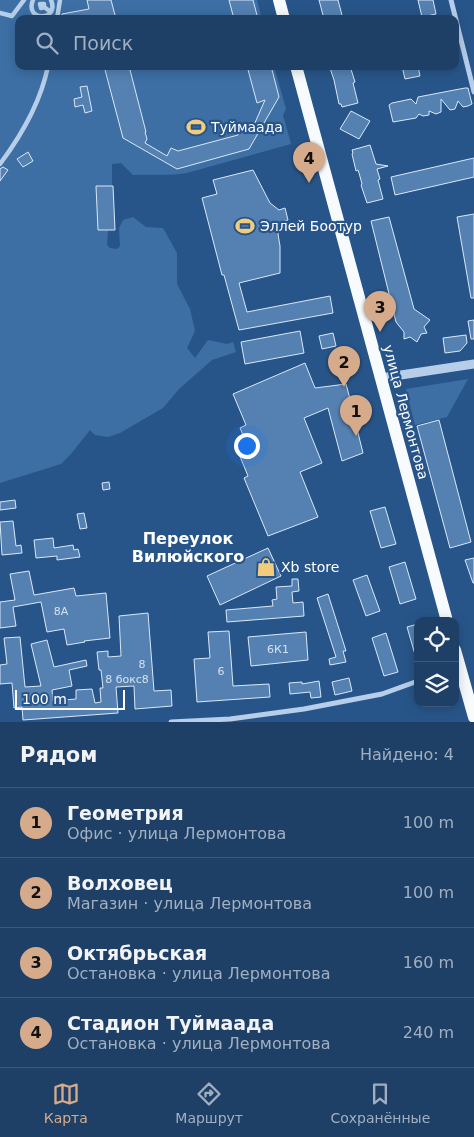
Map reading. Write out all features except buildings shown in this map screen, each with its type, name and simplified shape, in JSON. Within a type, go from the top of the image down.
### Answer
[{"type":"main road","points":[[279,0],[283,15]]},
{"type":"main road","name":"улица Лермонтова","points":[[297,70],[446,617]]},
{"type":"main road","points":[[459,670],[474,717]]},
{"type":"street","points":[[0,13],[12,16],[24,0]]},
{"type":"street","points":[[33,0],[31,6],[36,15]]},
{"type":"street","points":[[31,6],[42,5],[51,0],[53,6],[51,12],[47,15]]},
{"type":"street","points":[[58,15],[60,0]]},
{"type":"street","points":[[451,0],[455,15]]},
{"type":"street","points":[[42,5],[51,12]]},
{"type":"street","points":[[459,32],[474,92]]},
{"type":"street","points":[[0,164],[13,146],[40,95],[47,70]]},
{"type":"street","points":[[381,378],[474,364]]},
{"type":"street","points":[[171,722],[230,719],[304,710],[382,694],[414,682]]},
{"type":"shaded area","points":[[0,0],[257,0],[261,15],[15,15],[15,70],[275,70],[286,109],[283,115],[291,144],[180,174],[133,175],[121,163],[112,164],[107,245],[110,248],[117,249],[120,246],[119,228],[123,220],[133,217],[146,227],[163,228],[177,253],[177,284],[190,309],[195,331],[187,348],[195,358],[208,340],[227,344],[233,342],[236,352],[212,360],[179,389],[163,408],[120,433],[108,437],[95,435],[90,430],[61,464],[0,483]]},
{"type":"shaded area","points":[[468,379],[447,417],[415,425],[406,389]]},
{"type":"place","name":"Туймаада","points":[[196,127]]},
{"type":"place","name":"Стадион Туймаада","points":[[309,183]]},
{"type":"place","name":"Эллей Боотур","points":[[245,226]]},
{"type":"place","name":"Октябрьская","points":[[380,332]]},
{"type":"place","name":"Волховец","points":[[344,387]]},
{"type":"place","name":"Геометрия","points":[[356,436]]},
{"type":"place","name":"Xb store","points":[[266,567]]},
{"type":"district","name":"Переулок Вилюйского","points":[[188,547]]}]
